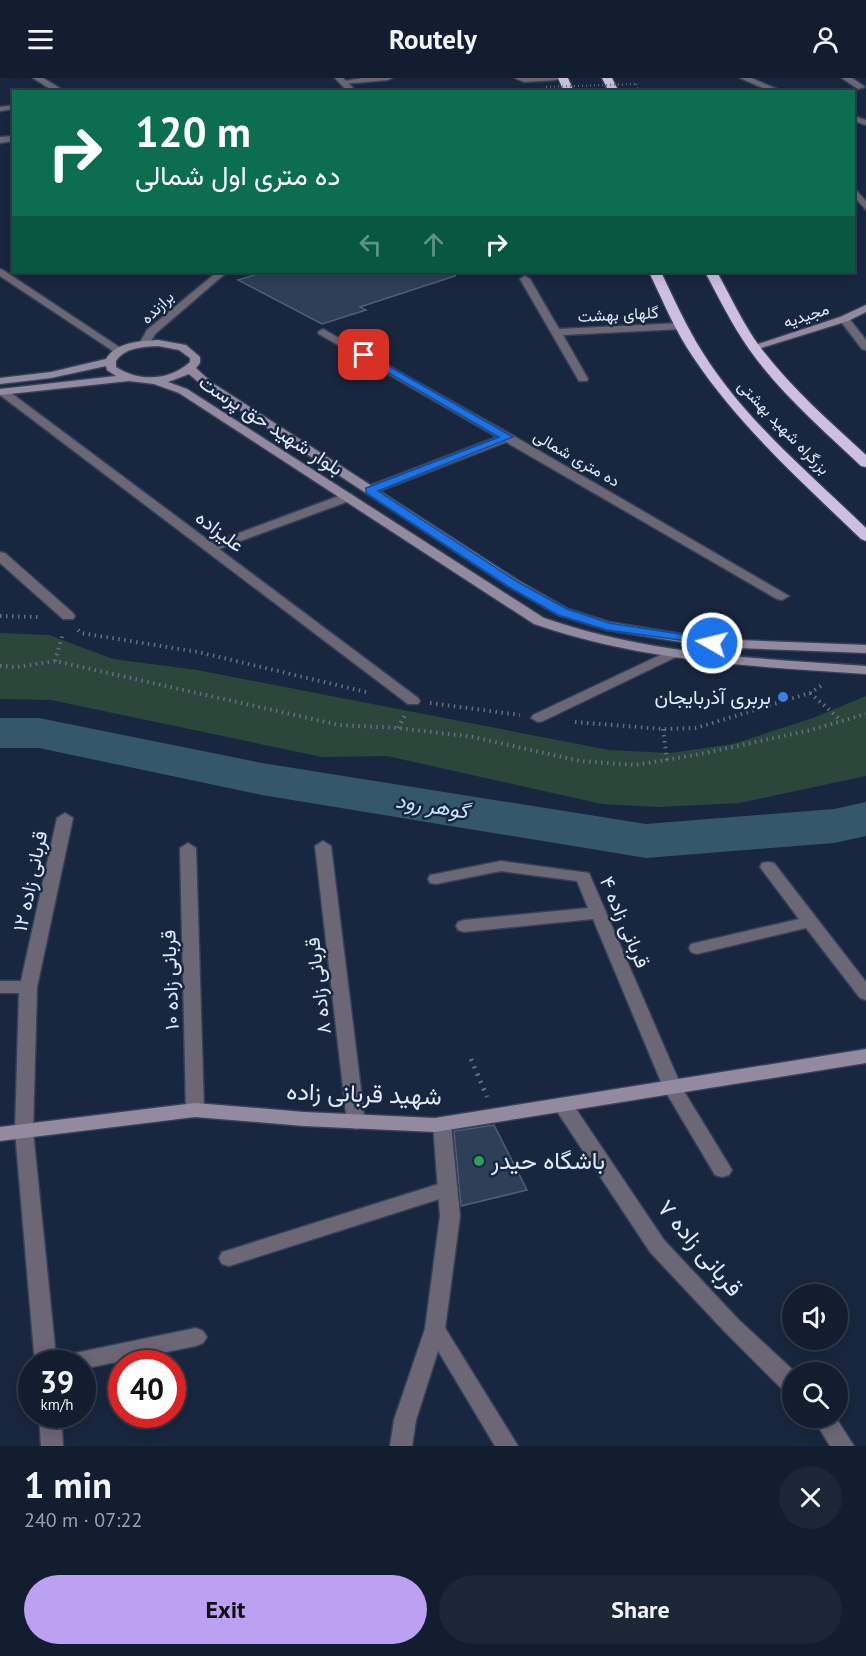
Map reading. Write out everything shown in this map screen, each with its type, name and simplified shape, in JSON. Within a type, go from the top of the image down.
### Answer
[{"type":"highway","name":"بزرگراه شهید بهشتی","points":[[655,273],[683,330],[706,368],[731,399],[866,536]]},
{"type":"highway","name":"بزرگراه شهید بهشتی","points":[[712,273],[754,347],[789,389],[866,463]]},
{"type":"street","points":[[39,79],[63,78]]},
{"type":"street","points":[[341,80],[388,78]]},
{"type":"street","points":[[519,78],[524,80],[556,78]]},
{"type":"street","points":[[744,78],[775,90]]},
{"type":"street","points":[[846,78],[861,87]]},
{"type":"street","points":[[39,79],[58,90]]},
{"type":"street","points":[[855,192],[866,207]]},
{"type":"street","points":[[0,272],[120,351]]},
{"type":"street","name":"برازنده","points":[[144,344],[159,325],[220,273]]},
{"type":"street","points":[[525,279],[583,379]]},
{"type":"street","name":"مجیدیه","points":[[754,347],[844,319],[866,308]]},
{"type":"street","points":[[844,319],[866,347]]},
{"type":"street","name":"گلهای بهشت","points":[[556,332],[683,330]]},
{"type":"street","name":"ده متری شمالی","points":[[323,332],[782,596]]},
{"type":"street","points":[[1,388],[127,378],[154,380],[168,378],[190,369],[195,363],[195,357],[191,351],[171,344],[144,344],[120,351],[112,356],[111,368],[127,378]]},
{"type":"street","points":[[1,388],[110,362]]},
{"type":"street","name":"بلوار شهید حق پرست","points":[[190,369],[207,384],[514,584],[563,612],[607,626],[712,643],[866,649]]},
{"type":"street","name":"بلوار شهید حق پرست","points":[[154,380],[183,391],[539,621],[574,635],[631,648],[671,654],[866,670]]},
{"type":"street","name":"علیزاده","points":[[1,388],[413,701]]},
{"type":"street","points":[[210,548],[507,437]]},
{"type":"street","points":[[0,556],[68,616]]},
{"type":"street","points":[[538,718],[671,654]]},
{"type":"street","name":"قربانی زاده ۱۲","points":[[45,1350],[24,1131],[28,987],[65,818]]},
{"type":"street","name":"قربانی زاده ۸","points":[[323,846],[356,1122]]},
{"type":"street","name":"قربانی زاده ۱۰","points":[[188,848],[195,1110]]},
{"type":"street","name":"قربانی زاده ۴","points":[[436,879],[501,866],[583,877],[673,1089],[722,1170]]},
{"type":"street","points":[[768,867],[866,993]]},
{"type":"street","points":[[464,926],[598,913]]},
{"type":"street","points":[[697,948],[810,922]]},
{"type":"street","points":[[0,987],[28,987]]},
{"type":"street","name":"شهید قربانی زاده","points":[[0,1134],[195,1110],[356,1122],[442,1124],[673,1089],[866,1056]]},
{"type":"street","name":"قربانی زاده ۷","points":[[562,1106],[657,1246],[731,1325],[782,1374]]},
{"type":"street","points":[[401,1446],[405,1420],[435,1329],[450,1216],[442,1124]]},
{"type":"street","points":[[229,1258],[448,1189]]},
{"type":"street","points":[[435,1329],[507,1446]]},
{"type":"street","points":[[96,1357],[196,1337]]},
{"type":"street","points":[[51,1428],[52,1446]]},
{"type":"street","points":[[831,1428],[843,1446]]},
{"type":"path","points":[[546,87],[636,84],[638,89]]},
{"type":"path","points":[[55,661],[68,616]]},
{"type":"path","points":[[0,666],[17,667],[55,661],[339,724],[473,737],[580,761],[635,765],[811,730],[866,714]]},
{"type":"path","points":[[810,693],[842,721]]},
{"type":"path","points":[[663,729],[667,760]]},
{"type":"path","points":[[471,1059],[495,1116]]},
{"type":"green space","points":[[0,633],[49,635],[113,659],[197,670],[609,750],[670,753],[733,744],[813,718],[866,696],[866,776],[740,803],[658,807],[602,804],[387,756],[322,757],[51,700],[0,699]]},
{"type":"building","points":[[261,273],[454,273],[455,276],[360,307],[366,310],[322,324],[238,280]]},
{"type":"building","name":"باشگاه حیدر","points":[[494,1125],[527,1190],[461,1206],[454,1131]]},
{"type":"waterway","name":"گوهر رود","points":[[0,733],[39,733],[262,779],[646,841],[834,826],[866,819]]},
{"type":"place","name":"بربری آذربایجان","points":[[783,697]]},
{"type":"place","name":"باشگاه حیدر","points":[[479,1161]]},
{"type":"route","points":[[364,355],[507,437],[370,490],[514,584],[563,612],[607,626],[712,643]]}]
